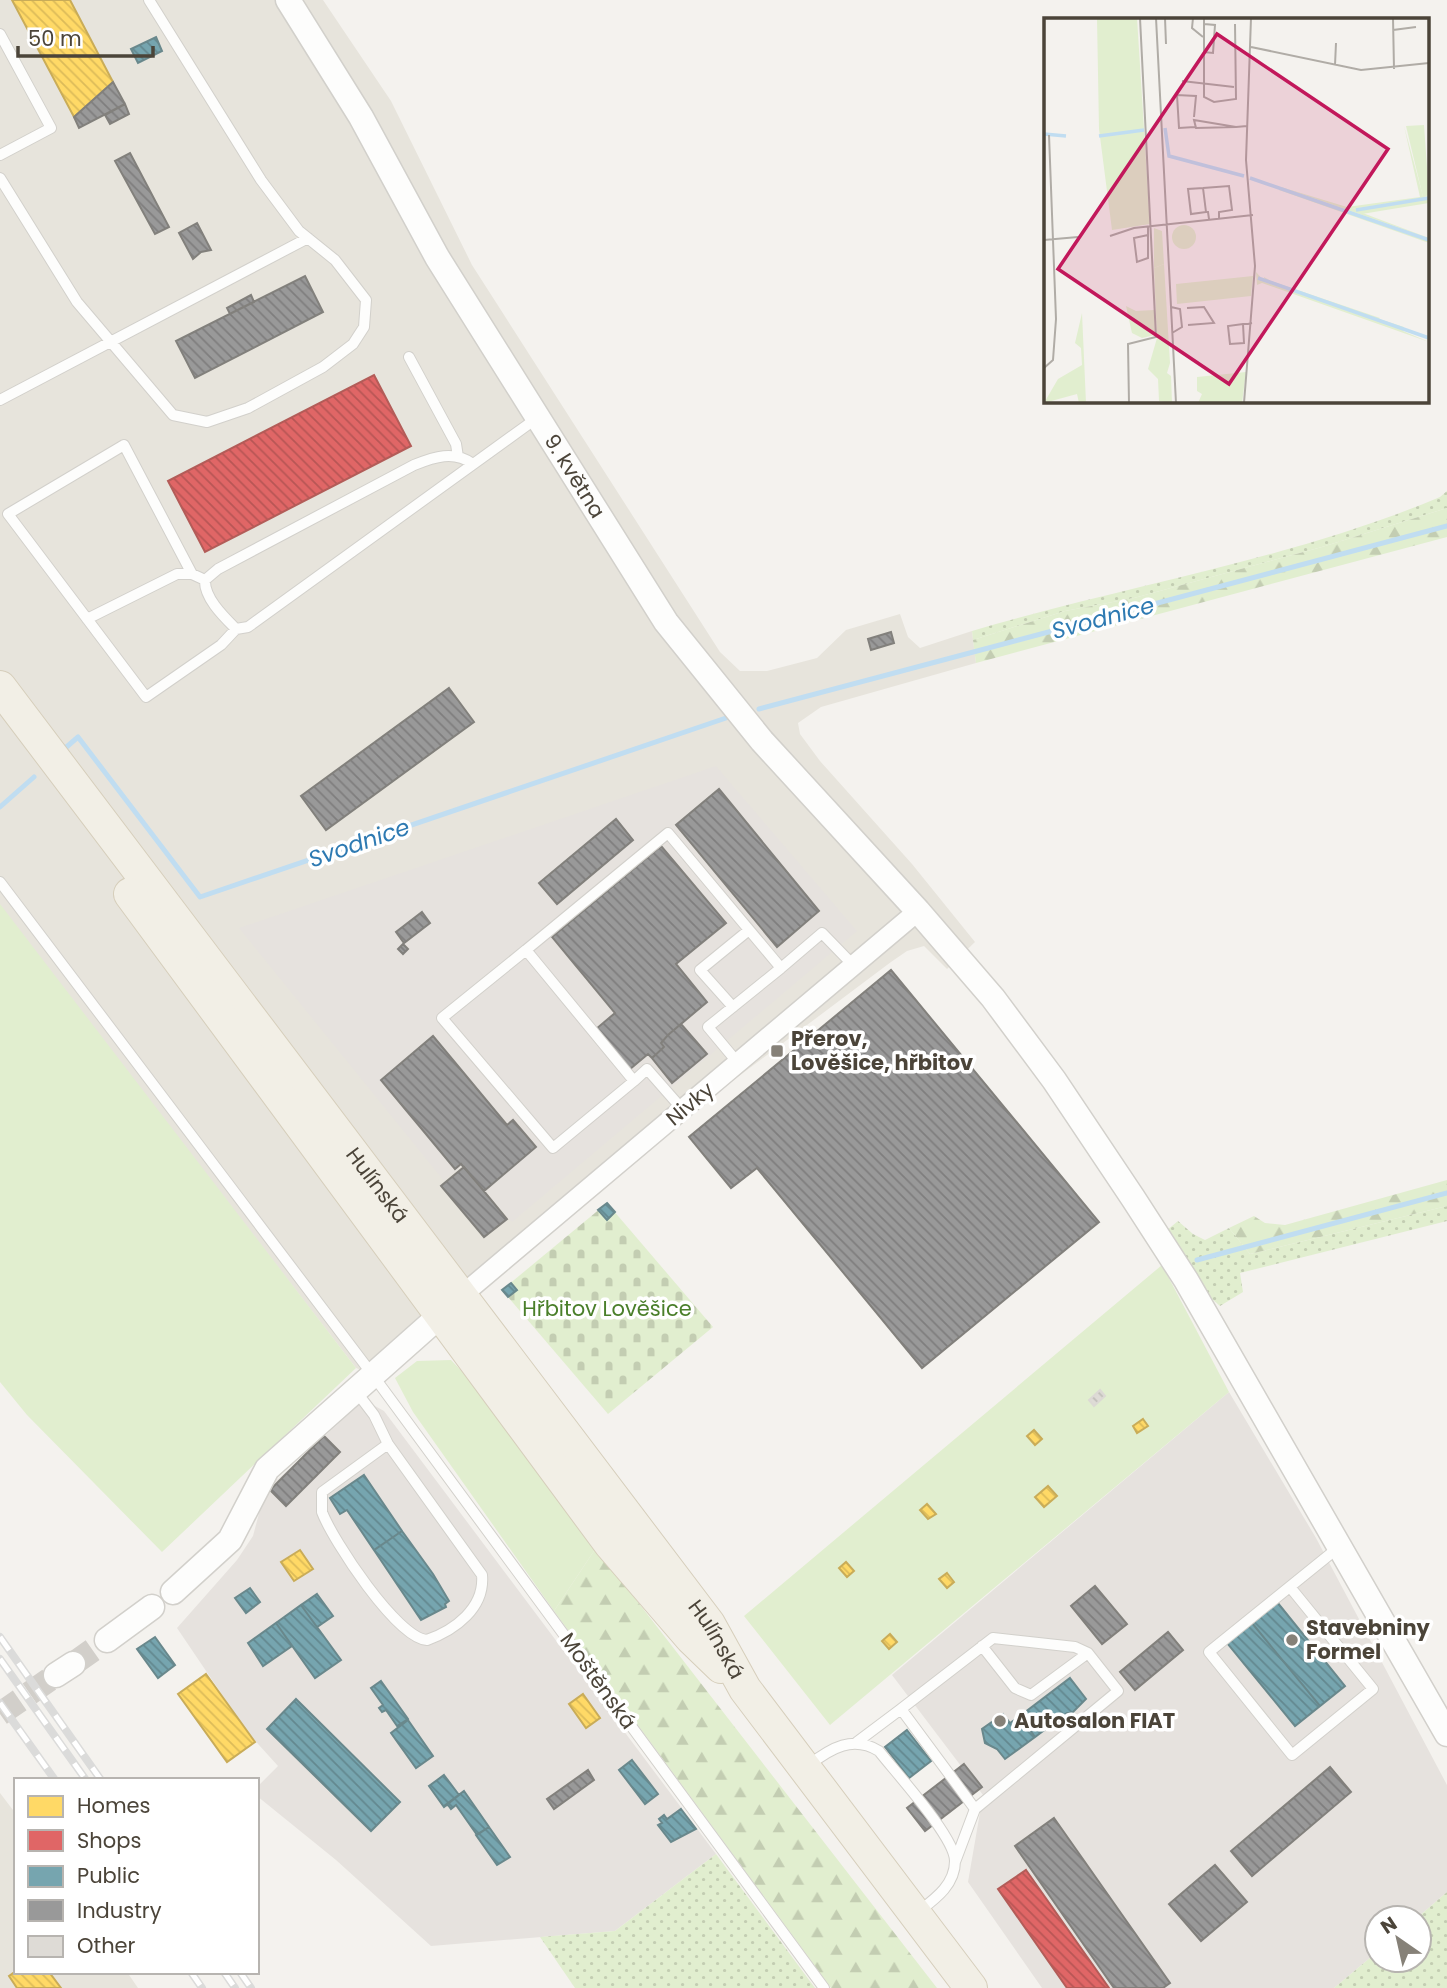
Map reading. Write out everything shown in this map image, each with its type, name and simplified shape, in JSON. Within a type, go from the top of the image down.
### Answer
[{"type":"main road","name":"Hulínská","points":[[0,687],[450,1306]]},
{"type":"main road","name":"Hulínská","points":[[0,719],[450,1306],[709,1625],[745,1689],[971,1988]]},
{"type":"street","name":"9. května","points":[[288,0],[361,117],[437,257],[666,622],[762,741],[918,911],[1024,1038],[1133,1198],[1186,1280],[1447,1734]]},
{"type":"street","name":"Nivky","points":[[450,1306],[918,911]]},
{"type":"street","points":[[173,1592],[230,1540],[267,1469],[450,1306]]},
{"type":"street","points":[[107,1640],[152,1607]]},
{"type":"lane","points":[[0,178],[77,302],[173,415],[207,422],[248,408],[323,366],[353,344],[363,327],[366,300],[335,260],[308,238],[261,180],[149,0]]},
{"type":"lane","points":[[0,34],[51,128],[0,155]]},
{"type":"lane","points":[[0,400],[308,238]]},
{"type":"lane","points":[[409,357],[456,444],[458,457]]},
{"type":"lane","points":[[192,574],[124,444],[8,514],[146,697],[221,645],[236,628],[248,627],[537,418]]},
{"type":"lane","points":[[236,628],[204,588],[205,580],[218,569],[435,457],[458,457],[473,464]]},
{"type":"lane","points":[[87,620],[177,574],[192,574],[205,580]]},
{"type":"lane","points":[[683,1110],[647,1069],[553,1149],[442,1018],[667,833],[780,968]]},
{"type":"lane","points":[[0,882],[363,1382],[374,1415],[388,1444],[482,1575],[479,1600],[470,1613],[427,1640],[409,1635],[391,1617],[326,1523],[322,1512],[322,1492],[388,1444]]},
{"type":"lane","points":[[733,1007],[700,970],[749,930]]},
{"type":"lane","points":[[738,1063],[708,1027],[822,933],[854,966]]},
{"type":"lane","points":[[526,950],[634,1081]]},
{"type":"lane","name":"Moštěnská","points":[[363,1382],[824,1988]]},
{"type":"lane","points":[[1290,1587],[1373,1689],[1292,1755],[1209,1653],[1340,1546]]},
{"type":"lane","points":[[804,1768],[832,1749],[857,1742],[993,1638],[1075,1647],[1088,1653],[1118,1691],[975,1809],[948,1884],[941,1894],[915,1914]]},
{"type":"lane","points":[[982,1646],[1015,1688],[1031,1695],[1088,1653]]},
{"type":"lane","points":[[901,1709],[975,1809]]},
{"type":"lane","points":[[857,1742],[868,1744],[879,1751],[948,1839],[955,1863]]},
{"type":"shaded area","points":[[0,0],[323,0],[391,101],[472,265],[720,652],[740,671],[767,671],[817,658],[846,630],[900,614],[908,637],[920,648],[972,631],[976,663],[821,707],[798,723],[800,734],[820,761],[912,864],[975,942],[947,969],[924,946],[907,951],[891,962],[595,1184],[372,1374],[356,1368],[0,907]]},
{"type":"shaded area","points":[[716,766],[857,931],[512,1222],[462,1166],[444,1181],[239,928]]},
{"type":"shaded area","points":[[1229,1392],[1316,1538],[1447,1785],[1447,1892],[1433,1904],[1363,1904],[1363,1964],[1334,1988],[1042,1988],[968,1882],[983,1795],[892,1675]]},
{"type":"shaded area","points":[[364,1400],[384,1411],[716,1854],[615,1931],[431,1946],[336,1860],[259,1798],[259,1785],[278,1766],[248,1733],[177,1628],[237,1560],[253,1536],[265,1491]]},
{"type":"shaded area","points":[[0,1793],[14,1811],[14,1974],[128,1974],[138,1988],[0,1988]]},
{"type":"green space","points":[[1447,491],[1447,508],[1322,547],[1134,598],[1065,611],[973,640],[972,631],[1326,538],[1440,497]]},
{"type":"green space","points":[[1447,508],[1447,537],[976,663],[973,640],[1065,611],[1134,598],[1322,547]]},
{"type":"green space","points":[[0,904],[356,1368],[162,1552],[27,1415],[0,1382]]},
{"type":"green space","points":[[1447,1180],[1447,1206],[1250,1254],[1229,1228],[1254,1216],[1265,1223],[1285,1225]]},
{"type":"green space","name":"Hřbitov Lověšice","points":[[607,1203],[713,1327],[608,1414],[502,1290]]},
{"type":"green space","points":[[1447,1206],[1447,1221],[1240,1273],[1243,1292],[1220,1306],[1203,1291],[1166,1231],[1178,1221],[1205,1240],[1229,1228],[1250,1254]]},
{"type":"green space","points":[[1162,1265],[1229,1392],[830,1725],[744,1616]]},
{"type":"green space","points":[[451,1360],[473,1383],[596,1548],[554,1611],[413,1412],[395,1378],[417,1361]]},
{"type":"green space","points":[[596,1548],[937,1988],[831,1988],[554,1611]]},
{"type":"green space","points":[[716,1854],[815,1988],[575,1988],[540,1937],[615,1931]]},
{"type":"green space","points":[[1447,1892],[1447,1988],[1334,1988],[1363,1964],[1363,1974],[1433,1974],[1433,1904]]},
{"type":"building: Homes","points":[[12,0],[70,0],[113,82],[74,117]]},
{"type":"building: Homes","points":[[1143,1419],[1148,1426],[1137,1433],[1133,1426]]},
{"type":"building: Homes","points":[[1034,1430],[1042,1439],[1035,1445],[1027,1436]]},
{"type":"building: Homes","points":[[1048,1486],[1057,1496],[1044,1507],[1035,1497]]},
{"type":"building: Homes","points":[[927,1504],[936,1514],[928,1519],[920,1510]]},
{"type":"building: Homes","points":[[300,1550],[313,1569],[294,1581],[281,1562]]},
{"type":"building: Homes","points":[[846,1562],[854,1571],[847,1577],[839,1568]]},
{"type":"building: Homes","points":[[947,1573],[954,1582],[947,1588],[939,1579]]},
{"type":"building: Homes","points":[[890,1634],[897,1642],[889,1649],[882,1641]]},
{"type":"building: Homes","points":[[206,1674],[255,1742],[227,1762],[178,1694]]},
{"type":"building: Homes","points":[[583,1694],[600,1718],[586,1728],[569,1704]]},
{"type":"building: Homes","points":[[14,1972],[50,1974],[61,1988],[17,1988],[9,1976]]},
{"type":"building: Shops","points":[[374,375],[411,446],[205,552],[168,481]]},
{"type":"building: Shops","points":[[1026,1870],[1109,1988],[1067,1988],[998,1889]]},
{"type":"building: Public","points":[[156,37],[162,51],[138,63],[131,49]]},
{"type":"building: Public","points":[[607,1203],[615,1212],[607,1220],[598,1210]]},
{"type":"building: Public","points":[[511,1283],[517,1290],[508,1297],[502,1290]]},
{"type":"building: Public","points":[[364,1475],[402,1531],[374,1550],[347,1510],[340,1514],[330,1498]]},
{"type":"building: Public","points":[[402,1531],[449,1601],[445,1604],[446,1607],[421,1620],[374,1550]]},
{"type":"building: Public","points":[[250,1588],[260,1602],[246,1613],[235,1598]]},
{"type":"building: Public","points":[[317,1594],[333,1616],[317,1627],[301,1605]]},
{"type":"building: Public","points":[[1277,1602],[1345,1686],[1320,1706],[1252,1623]]},
{"type":"building: Public","points":[[301,1605],[341,1660],[315,1678],[276,1623]]},
{"type":"building: Public","points":[[276,1623],[292,1646],[263,1666],[248,1643]]},
{"type":"building: Public","points":[[1252,1623],[1320,1706],[1295,1726],[1227,1643]]},
{"type":"building: Public","points":[[155,1637],[175,1665],[158,1678],[137,1649]]},
{"type":"building: Public","points":[[1070,1678],[1086,1699],[1072,1713],[1067,1713],[1035,1737],[1020,1716]]},
{"type":"building: Public","points":[[381,1681],[408,1719],[397,1726],[386,1710],[382,1712],[379,1708],[383,1705],[371,1688]]},
{"type":"building: Public","points":[[296,1699],[400,1802],[371,1831],[267,1729]]},
{"type":"building: Public","points":[[1003,1714],[1010,1723],[1020,1716],[1035,1737],[1005,1759],[997,1749],[985,1743],[982,1729]]},
{"type":"building: Public","points":[[408,1720],[433,1756],[416,1768],[391,1733]]},
{"type":"building: Public","points":[[907,1730],[931,1761],[909,1778],[885,1747]]},
{"type":"building: Public","points":[[632,1760],[658,1794],[645,1804],[619,1770]]},
{"type":"building: Public","points":[[444,1775],[459,1795],[444,1807],[429,1786]]},
{"type":"building: Public","points":[[464,1791],[489,1827],[477,1835],[456,1805],[451,1809],[448,1805],[444,1806]]},
{"type":"building: Public","points":[[681,1809],[696,1829],[671,1842],[658,1825],[662,1823],[659,1819],[664,1815],[667,1819]]},
{"type":"building: Public","points":[[489,1827],[510,1857],[497,1865],[476,1835]]},
{"type":"building: Industry","points":[[113,82],[125,104],[79,128],[74,117]]},
{"type":"building: Industry","points":[[125,104],[129,114],[110,124],[105,115]]},
{"type":"building: Industry","points":[[130,153],[169,227],[155,234],[115,161]]},
{"type":"building: Industry","points":[[197,223],[211,250],[201,252],[193,259],[179,233]]},
{"type":"building: Industry","points":[[305,276],[323,312],[195,378],[176,341]]},
{"type":"building: Industry","points":[[251,295],[254,302],[230,314],[227,308]]},
{"type":"building: Industry","points":[[891,632],[894,643],[871,650],[868,639]]},
{"type":"building: Industry","points":[[449,688],[474,722],[326,830],[301,796]]},
{"type":"building: Industry","points":[[719,789],[819,911],[777,947],[676,825]]},
{"type":"building: Industry","points":[[616,819],[633,840],[557,904],[539,883]]},
{"type":"building: Industry","points":[[661,846],[726,923],[676,964],[707,1002],[668,1035],[661,1043],[664,1047],[652,1058],[648,1054],[630,1069],[596,1029],[615,1013],[552,937]]},
{"type":"building: Industry","points":[[422,912],[430,923],[404,943],[396,932]]},
{"type":"building: Industry","points":[[403,944],[408,949],[403,954],[398,949]]},
{"type":"building: Industry","points":[[891,970],[1099,1222],[922,1368],[757,1168],[731,1188],[689,1137]]},
{"type":"building: Industry","points":[[681,1024],[707,1054],[672,1083],[652,1058],[664,1047],[661,1043]]},
{"type":"building: Industry","points":[[433,1036],[507,1125],[513,1120],[536,1147],[484,1191],[461,1164],[455,1169],[381,1080]]},
{"type":"building: Industry","points":[[464,1167],[507,1219],[484,1237],[441,1186]]},
{"type":"building: Industry","points":[[324,1436],[340,1452],[286,1506],[270,1490]]},
{"type":"building: Industry","points":[[1095,1586],[1127,1624],[1102,1644],[1071,1606]]},
{"type":"building: Industry","points":[[1168,1632],[1183,1650],[1135,1690],[1120,1672]]},
{"type":"building: Industry","points":[[964,1764],[982,1787],[925,1831],[907,1808]]},
{"type":"building: Industry","points":[[1330,1767],[1351,1792],[1252,1876],[1231,1851]]},
{"type":"building: Industry","points":[[588,1770],[594,1780],[554,1809],[547,1799]]},
{"type":"building: Industry","points":[[1054,1818],[1170,1983],[1163,1988],[1114,1988],[1015,1846]]},
{"type":"building: Industry","points":[[1215,1865],[1247,1902],[1201,1941],[1169,1904]]},
{"type":"building: Other","points":[[1100,1390],[1105,1396],[1094,1406],[1089,1400]]},
{"type":"waterway","name":"Svodnice","points":[[759,709],[1447,526]]},
{"type":"waterway","name":"Svodnice","points":[[63,750],[78,737],[200,897],[726,718]]},
{"type":"waterway","name":"Svodnice","points":[[0,807],[34,777]]},
{"type":"waterway","points":[[1197,1260],[1447,1193]]},
{"type":"tunnel","points":[[73,1664],[107,1640]]},
{"type":"tunnel","points":[[0,1714],[56,1675]]},
{"type":"railway","points":[[0,1637],[100,1778]]},
{"type":"railway","points":[[0,1659],[85,1778]]},
{"type":"railway","points":[[0,1703],[54,1778]]},
{"type":"railway","points":[[192,1974],[202,1988]]},
{"type":"railway","points":[[225,1974],[235,1988]]},
{"type":"railway","points":[[241,1974],[251,1988]]},
{"type":"place","name":"Přerov, Lověšice, hřbitov","points":[[777,1051]]},
{"type":"place","name":"Stavebniny Formel","points":[[1292,1640]]},
{"type":"place","name":"Autosalon FIAT","points":[[1000,1721]]}]
